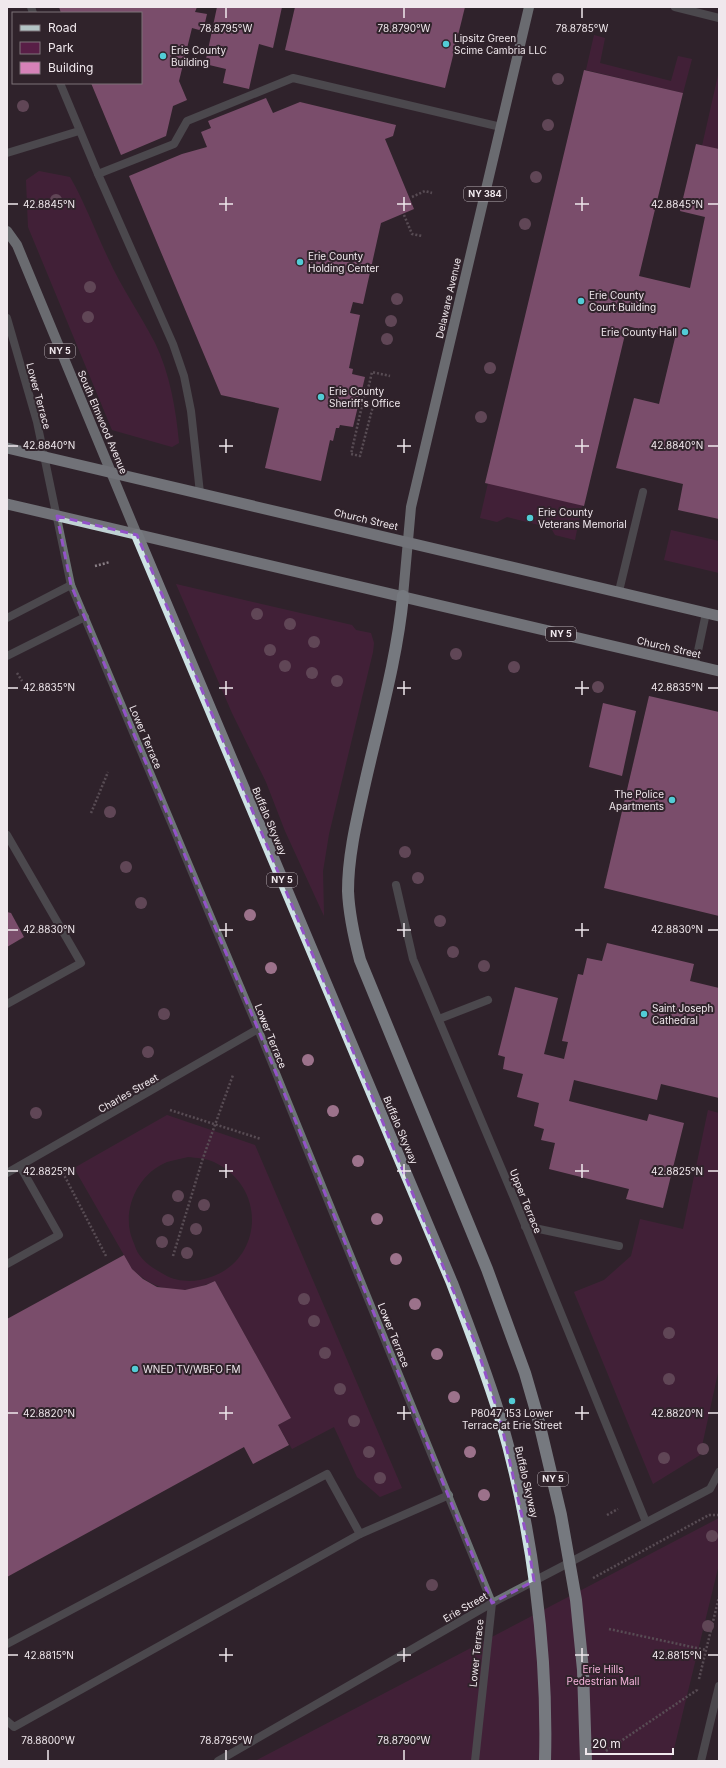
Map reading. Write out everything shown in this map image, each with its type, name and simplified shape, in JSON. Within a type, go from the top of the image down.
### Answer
[{"type":"highway","name":"Church Street","points":[[7,448],[408,541],[719,616]]},
{"type":"highway","name":"Church Street","points":[[7,504],[719,671]]},
{"type":"highway","name":"Buffalo Skyway","points":[[137,535],[428,1226],[476,1345],[500,1418],[517,1485],[529,1551],[543,1656],[545,1761]]},
{"type":"highway","name":"NY 5","points":[[403,596],[400,629],[357,818],[350,858],[348,891],[351,924],[360,960],[487,1269],[525,1373],[552,1474],[568,1553],[580,1631],[586,1761]]},
{"type":"main road","name":"Delaware Avenue","points":[[403,596],[411,507],[529,7]]},
{"type":"main road","name":"South Elmwood Avenue","points":[[7,232],[17,245],[94,435],[111,471],[137,535]]},
{"type":"street","points":[[675,7],[719,18]]},
{"type":"street","points":[[98,174],[174,144],[187,121],[293,78],[500,127]]},
{"type":"street","points":[[60,84],[79,132],[173,344],[184,376],[191,411],[200,493]]},
{"type":"street","points":[[7,153],[79,132]]},
{"type":"street","name":"Lower Terrace","points":[[7,318],[37,422],[71,585],[258,1029],[492,1603],[475,1761]]},
{"type":"street","points":[[619,591],[643,492]]},
{"type":"street","points":[[7,618],[71,585]]},
{"type":"street","points":[[695,665],[706,613]]},
{"type":"street","points":[[7,656],[85,617]]},
{"type":"street","points":[[7,835],[81,963],[7,1004]]},
{"type":"street","name":"Upper Terrace","points":[[396,885],[413,958],[646,1522]]},
{"type":"street","points":[[439,1019],[488,1000]]},
{"type":"street","name":"Charles Street","points":[[7,1173],[258,1029]]},
{"type":"street","points":[[7,1264],[59,1235],[20,1166]]},
{"type":"street","points":[[525,1226],[619,1246]]},
{"type":"street","points":[[719,1472],[710,1489],[719,1491]]},
{"type":"street","points":[[7,1644],[327,1474],[360,1534]]},
{"type":"street","name":"Erie Street","points":[[218,1761],[492,1603],[710,1489]]},
{"type":"street","points":[[7,1721],[14,1727],[360,1534],[449,1495]]},
{"type":"street","points":[[701,1761],[719,1686]]},
{"type":"path","points":[[412,197],[426,192],[432,193]]},
{"type":"path","points":[[404,215],[412,234],[422,236]]},
{"type":"path","points":[[382,408],[373,406],[360,456],[351,454],[360,405],[372,372],[390,376]]},
{"type":"path","points":[[95,566],[110,562]]},
{"type":"path","points":[[16,671],[22,681]]},
{"type":"path","points":[[92,813],[108,772]]},
{"type":"path","points":[[173,1256],[203,1158],[233,1075]]},
{"type":"path","points":[[170,1110],[261,1139]]},
{"type":"path","points":[[60,1169],[106,1256]]},
{"type":"path","points":[[607,1515],[618,1509]]},
{"type":"path","points":[[592,1579],[709,1515],[719,1515]]},
{"type":"path","points":[[604,1752],[697,1690],[719,1596]]},
{"type":"path","points":[[609,1629],[706,1650]]},
{"type":"highlighted area","points":[[57,516],[137,535],[476,1345],[500,1418],[528,1543],[534,1581],[492,1603],[258,1029],[71,585]]},
{"type":"green space","points":[[594,35],[605,38],[600,63],[671,81],[678,56],[692,59],[683,93],[586,70]]},
{"type":"green space","points":[[719,71],[719,149],[702,146]]},
{"type":"green space","points":[[39,171],[70,177],[113,269],[155,343],[165,367],[174,405],[179,443],[172,447],[112,430],[28,227],[26,180]]},
{"type":"green space","points":[[488,483],[582,505],[575,540],[555,535],[551,528],[507,517],[497,522],[480,518]]},
{"type":"green space","points":[[671,530],[719,541],[719,573],[664,560]]},
{"type":"green space","points":[[176,584],[352,625],[356,630],[371,633],[374,643],[373,652],[329,834],[323,871],[324,916],[285,831],[266,782],[232,713]]},
{"type":"green space","points":[[708,1110],[719,1113],[719,1368],[700,1455],[653,1484],[574,1292],[604,1280],[631,1256],[640,1219],[683,1229]]},
{"type":"green space","points":[[167,1115],[255,1145],[402,1488],[380,1497],[357,1477],[334,1427],[292,1449],[278,1425],[291,1418],[215,1281],[192,1289],[172,1290],[152,1283],[132,1269],[74,1168]],"holes":[[[188,1157],[205,1159],[214,1162],[232,1174],[245,1190],[251,1208],[252,1227],[247,1245],[236,1261],[221,1273],[200,1280],[191,1281],[178,1280],[169,1277],[144,1261],[138,1253],[130,1234],[129,1221],[129,1211],[132,1200],[136,1191],[149,1174],[157,1167],[167,1162]]]},
{"type":"green space","name":"Erie Hills Pedestrian Mall","points":[[719,1518],[719,1564],[671,1761],[255,1761]]},
{"type":"building","name":"Erie County Building","points":[[59,7],[197,7],[195,12],[207,14],[203,31],[192,28],[179,81],[187,100],[173,106],[166,136],[121,155],[91,84],[142,84],[142,12],[61,12]]},
{"type":"building","points":[[217,7],[282,7],[273,48],[259,44],[249,89],[223,83],[226,69],[205,64]]},
{"type":"building","points":[[295,7],[465,7],[445,88],[285,50]]},
{"type":"building","name":"Erie County Court Building","points":[[584,70],[683,93],[639,276],[690,288],[705,217],[680,211],[696,144],[719,149],[719,519],[678,510],[683,484],[616,468],[634,398],[659,404],[675,338],[627,326],[584,506],[485,483]]},
{"type":"building","points":[[266,98],[273,113],[300,102],[396,125],[393,136],[385,139],[414,209],[381,223],[363,304],[353,302],[350,313],[360,315],[349,368],[353,369],[352,374],[365,377],[353,427],[340,425],[339,428],[336,428],[333,441],[330,440],[321,481],[265,468],[279,408],[221,395],[129,176],[182,154],[207,147],[201,132],[211,128],[208,121]]},
{"type":"building","name":"The Police Apartments","points":[[649,696],[719,712],[719,916],[604,888]]},
{"type":"building","points":[[603,703],[636,711],[622,776],[589,767]]},
{"type":"building","points":[[7,912],[11,913],[24,937],[7,947]]},
{"type":"building","points":[[607,943],[694,964],[690,981],[719,988],[719,1098],[661,1084],[657,1100],[574,1080],[569,1101],[647,1121],[649,1114],[684,1123],[663,1208],[626,1199],[629,1189],[549,1169],[555,1143],[541,1140],[544,1129],[534,1126],[539,1103],[517,1097],[523,1074],[503,1069],[505,1057],[498,1055],[515,987],[558,998],[544,1054],[564,1059],[568,1042],[562,1041],[578,974],[583,975],[587,958],[602,961]]},
{"type":"building","name":"WNED TV/WBFO FM","points":[[124,1255],[132,1269],[143,1279],[157,1287],[185,1290],[206,1285],[215,1281],[291,1418],[278,1425],[289,1445],[253,1464],[244,1447],[7,1577],[7,1319]]},
{"type":"place","name":"Lipsitz Green Scime Cambria LLC","points":[[446,44]]},
{"type":"place","name":"Erie County Building","points":[[163,56]]},
{"type":"place","name":"Erie County Holding Center","points":[[300,262]]},
{"type":"place","name":"Erie County Court Building","points":[[581,301]]},
{"type":"place","name":"Erie County Hall","points":[[685,332]]},
{"type":"place","name":"Erie County Sheriff's Office","points":[[321,397]]},
{"type":"place","name":"Erie County Veterans Memorial","points":[[530,518]]},
{"type":"place","name":"The Police Apartments","points":[[672,800]]},
{"type":"place","name":"Saint Joseph Cathedral","points":[[644,1014]]},
{"type":"place","name":"WNED TV/WBFO FM","points":[[135,1369]]},
{"type":"place","name":"P8047 153 Lower Terrace at Erie Street","points":[[512,1401]]}]
